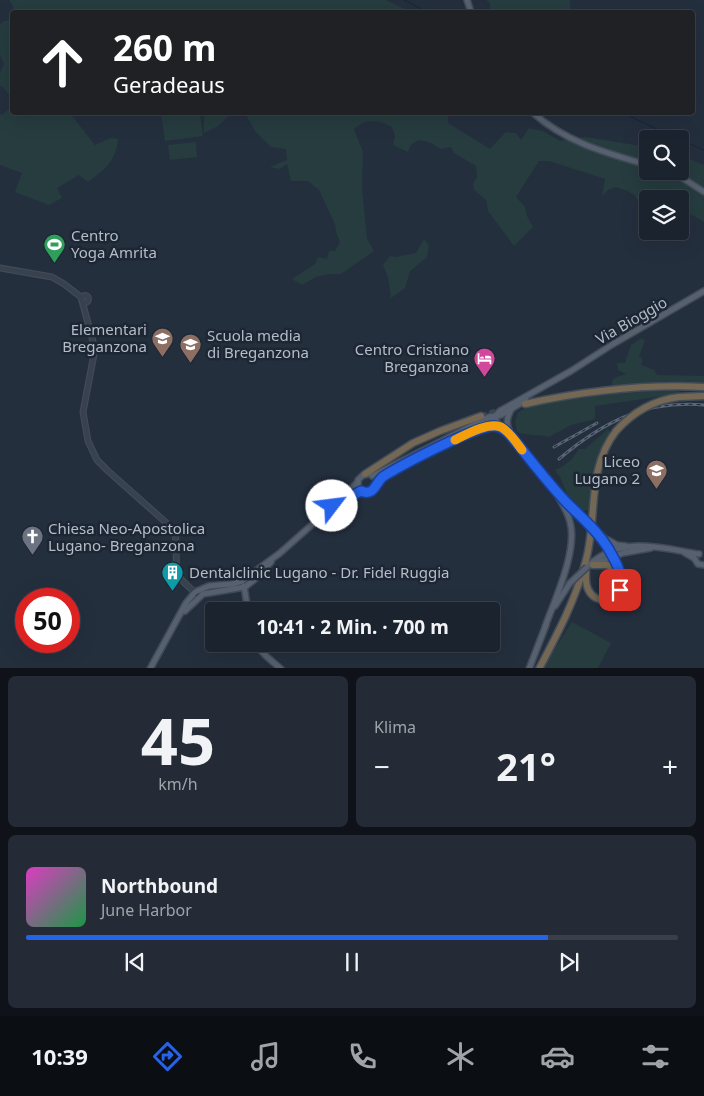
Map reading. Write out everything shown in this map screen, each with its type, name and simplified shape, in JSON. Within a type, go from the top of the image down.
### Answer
[{"type":"highway","points":[[525,404],[574,394],[617,389],[704,387]]},
{"type":"highway","points":[[612,554],[622,582],[619,593],[609,600],[598,600],[592,596],[586,586],[597,469],[605,447],[627,419],[640,410],[659,401],[679,397],[704,396]]},
{"type":"highway","points":[[369,475],[413,443],[482,416]]},
{"type":"highway","points":[[589,564],[610,566],[619,572]]},
{"type":"highway","points":[[539,668],[566,616],[589,564]]},
{"type":"main road","points":[[536,115],[550,127],[578,142],[597,150],[639,162]]},
{"type":"main road","points":[[686,180],[704,192]]},
{"type":"main road","name":"Via Bioggio","points":[[332,506],[361,491],[371,492],[380,478],[491,421],[500,411],[704,291]]},
{"type":"main road","name":"Via Bioggio","points":[[242,581],[280,552],[358,482],[361,476],[377,475],[489,417],[501,415],[570,371]]},
{"type":"main road","points":[[512,409],[507,420],[507,426],[513,439]]},
{"type":"main road","points":[[495,416],[513,439]]},
{"type":"main road","points":[[495,416],[496,420],[552,487],[611,546],[612,554]]},
{"type":"main road","points":[[460,438],[490,426],[503,428]]},
{"type":"main road","points":[[369,475],[376,483]]},
{"type":"main road","points":[[358,482],[358,487],[361,491]]},
{"type":"main road","points":[[529,668],[567,563],[572,540],[572,528],[568,515],[552,487]]},
{"type":"main road","points":[[595,530],[612,554]]},
{"type":"main road","points":[[605,539],[617,545],[650,545],[701,554],[696,560]]},
{"type":"main road","points":[[545,627],[559,598],[570,583],[589,564],[634,546]]},
{"type":"main road","points":[[612,554],[663,547]]},
{"type":"main road","points":[[678,550],[696,560],[698,564],[704,565]]},
{"type":"main road","name":"Via Bioggio","points":[[245,587],[280,552]]},
{"type":"main road","points":[[150,668],[186,603],[197,594],[209,586],[242,581],[245,587],[247,602]]},
{"type":"main road","points":[[197,594],[236,590],[245,587]]},
{"type":"main road","points":[[262,652],[281,668]]},
{"type":"street","points":[[0,268],[52,277],[82,299],[95,349],[93,366],[84,400],[86,438],[103,465],[171,527],[175,533],[178,573],[183,581],[197,594]]},
{"type":"green space","points":[[9,0],[386,0],[407,10],[14,10]]},
{"type":"green space","points":[[486,0],[570,0],[570,10],[490,10],[490,3]]},
{"type":"green space","points":[[10,20],[10,96],[0,86],[0,73],[4,64],[0,55],[0,25],[4,21]]},
{"type":"green space","points":[[10,109],[10,115],[73,115],[95,145],[111,138],[118,139],[115,154],[109,164],[88,182],[79,175],[57,188],[62,198],[49,205],[15,192],[22,173],[0,165],[0,114],[2,115]]},
{"type":"green space","points":[[161,115],[200,115],[203,136],[165,141]]},
{"type":"green space","points":[[204,115],[230,115],[218,126],[204,133]]},
{"type":"green space","points":[[246,115],[448,115],[448,123],[490,149],[506,132],[516,133],[521,140],[529,128],[543,131],[560,141],[585,137],[639,146],[639,180],[689,180],[689,159],[704,165],[704,222],[689,213],[689,190],[639,190],[639,202],[635,196],[616,187],[608,190],[602,196],[605,179],[549,161],[539,161],[516,197],[525,207],[526,214],[533,227],[514,246],[488,211],[486,200],[474,190],[473,184],[477,177],[476,166],[454,153],[451,147],[440,149],[424,141],[418,140],[411,145],[408,152],[393,145],[395,136],[392,127],[373,121],[363,123],[354,129],[363,152],[362,188],[367,239],[374,251],[341,274],[316,277],[302,285],[292,279],[315,264],[318,257],[327,259],[329,251],[335,251],[340,242],[335,224],[319,190],[308,181],[291,181],[287,164],[280,169],[270,167],[287,160],[286,149],[271,147],[255,131]]},
{"type":"green space","points":[[196,142],[197,157],[170,160],[168,145]]},
{"type":"green space","points":[[424,239],[429,246],[427,257],[410,271],[405,288],[391,298],[388,277],[383,265],[390,256],[395,257],[416,253]]},
{"type":"green space","points":[[642,338],[645,341],[639,356],[643,360],[641,365],[654,370],[657,375],[704,376],[704,384],[613,387],[612,382],[614,378],[626,374],[618,370],[617,363],[625,363],[631,345]]},
{"type":"green space","points":[[623,391],[679,391],[678,394],[595,406],[595,419],[571,425],[549,437],[517,432],[515,423],[518,412],[533,406],[567,397]]},
{"type":"green space","points":[[608,429],[611,433],[599,453],[593,477],[590,511],[580,510],[569,499],[555,470],[566,464],[579,449],[585,449]]},
{"type":"green space","points":[[572,622],[611,643],[598,668],[543,668]]},
{"type":"waterway","points":[[404,0],[423,10]]},
{"type":"waterway","points":[[627,115],[659,130]]},
{"type":"waterway","points":[[689,144],[704,150]]},
{"type":"tunnel","points":[[481,416],[504,409]]},
{"type":"railway","points":[[559,459],[592,434],[626,416],[663,406],[683,404],[704,405]]},
{"type":"railway","points":[[554,447],[597,423]]},
{"type":"slow traffic","points":[[455,440],[486,427],[496,426],[503,428],[522,450]]},
{"type":"place","name":"Centro Yoga Amrita","points":[[55,263]]},
{"type":"place","name":"Elementari Breganzona","points":[[163,357]]},
{"type":"place","name":"Scuola media di Breganzona","points":[[191,363]]},
{"type":"place","name":"Centro Cristiano Breganzona","points":[[485,377]]},
{"type":"place","name":"Liceo Lugano 2","points":[[656,489]]},
{"type":"place","name":"Chiesa Neo-Apostolica Lugano- Breganzona","points":[[32,556]]},
{"type":"place","name":"Dentalclinic Lugano - Dr. Fidel Ruggia","points":[[173,591]]},
{"type":"route","points":[[332,506],[356,492],[368,493],[373,491],[379,479],[460,438],[486,427],[500,427],[513,439],[552,487],[595,530],[607,547],[621,577],[622,585],[620,590]]}]
